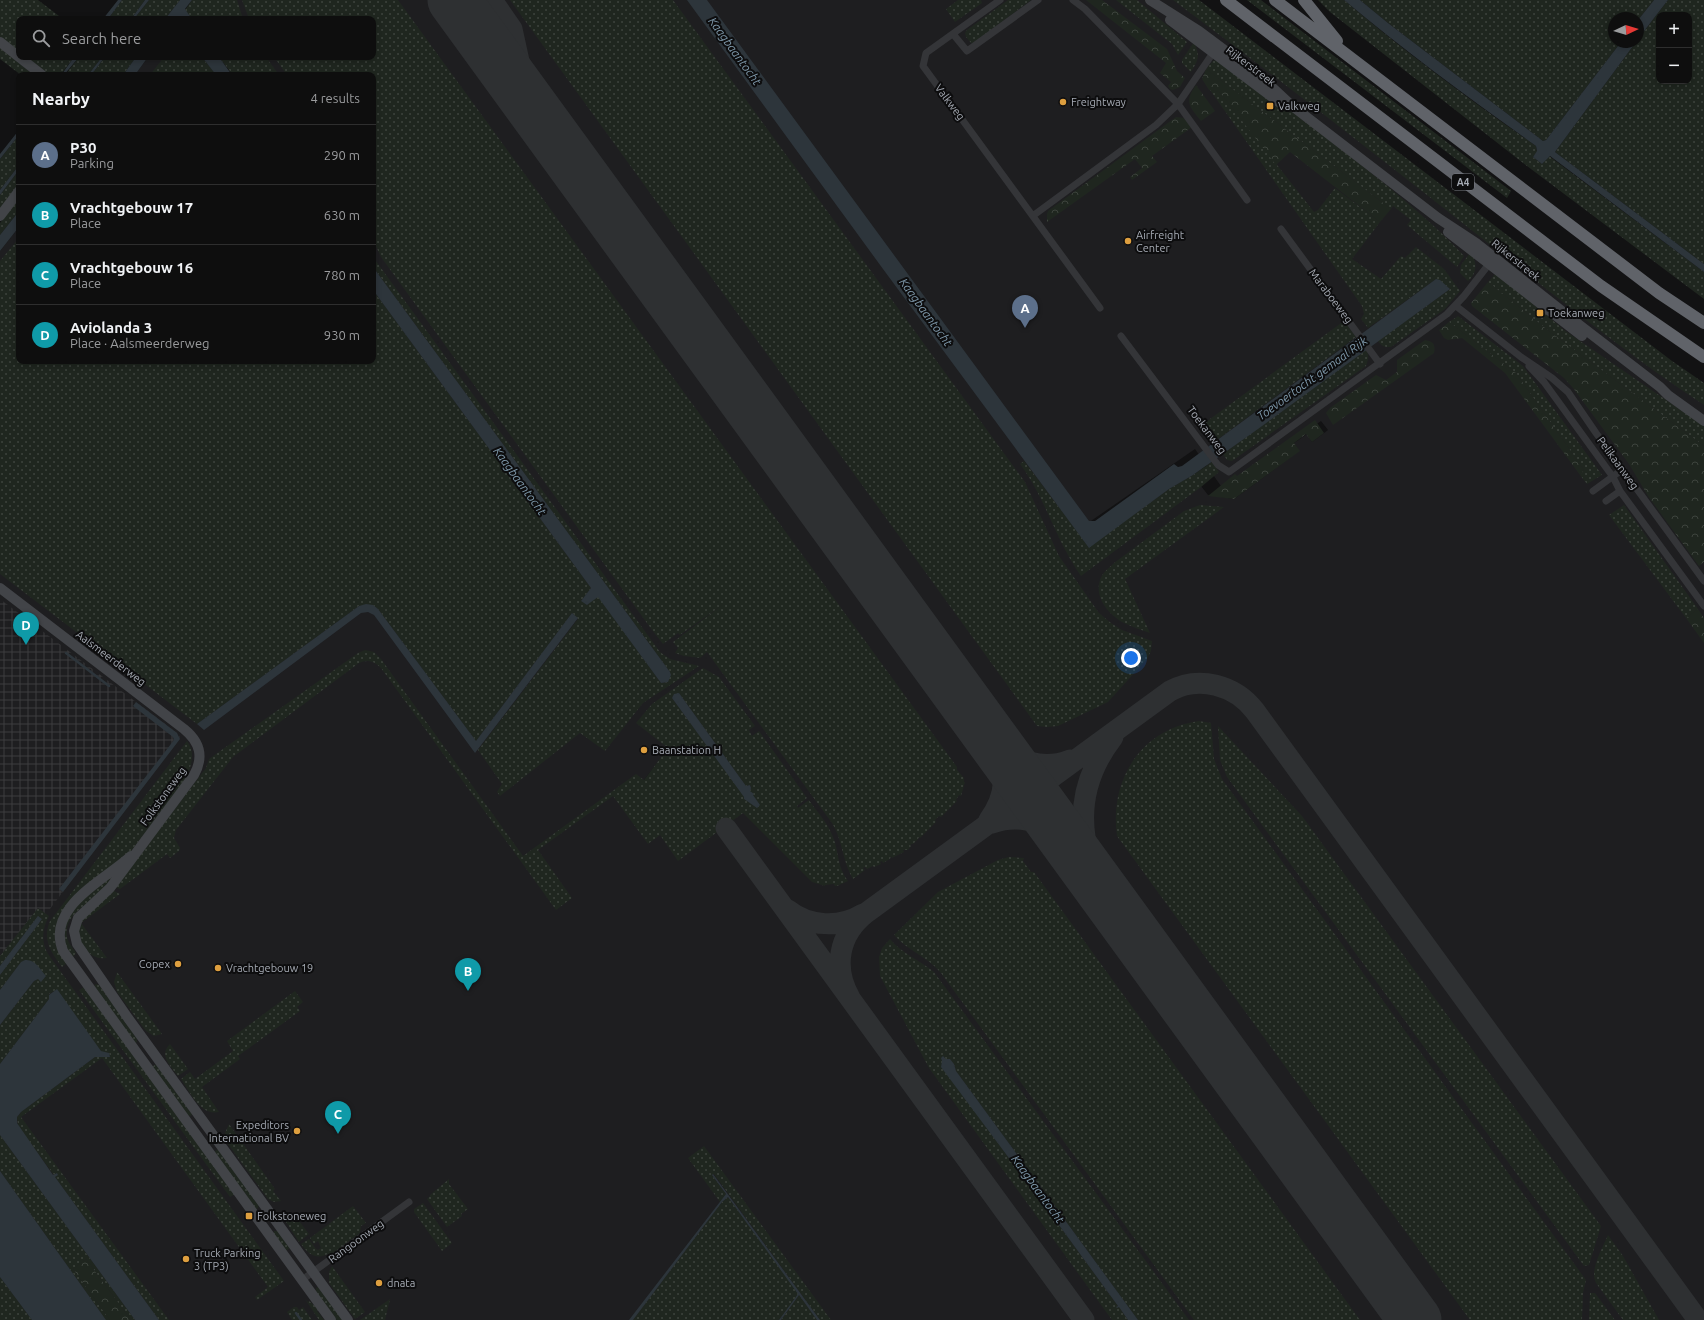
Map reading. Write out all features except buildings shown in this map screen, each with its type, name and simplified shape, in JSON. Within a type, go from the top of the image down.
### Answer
[{"type":"highway","name":"A4","points":[[1226,0],[1589,277],[1704,357]]},
{"type":"highway","points":[[1275,0],[1659,293],[1704,322]]},
{"type":"highway","points":[[1304,0],[1347,55]]},
{"type":"street","points":[[1000,0],[953,34],[967,51],[1038,0]]},
{"type":"street","points":[[1073,0],[1085,9],[1178,104],[1247,200]]},
{"type":"street","name":"Rijkerstreek","points":[[1143,0],[1215,49],[1492,261],[1560,320],[1658,391],[1668,395],[1704,420]]},
{"type":"street","name":"Rijkerstreek","points":[[1150,0],[1199,31],[1215,49]]},
{"type":"street","name":"Valkweg","points":[[953,34],[926,53],[923,66],[1034,215]]},
{"type":"street","points":[[0,42],[16,55]]},
{"type":"street","points":[[1100,308],[1034,215],[1156,125],[1178,104],[1215,49]]},
{"type":"street","points":[[23,60],[38,72]]},
{"type":"street","points":[[0,216],[16,195]]},
{"type":"street","name":"Maraboeweg","points":[[1281,230],[1380,364]]},
{"type":"street","name":"Toekanweg","points":[[1121,336],[1218,465],[1229,472],[1380,364],[1456,306],[1492,261]]},
{"type":"street","name":"Pelikaanweg","points":[[1456,306],[1521,357],[1552,378],[1568,392],[1704,581]]},
{"type":"street","name":"Pelikaanweg","points":[[1521,357],[1544,382],[1613,477],[1620,491],[1704,606]]},
{"type":"street","points":[[1613,477],[1623,469]]},
{"type":"street","name":"Pelikaanweg","points":[[1593,491],[1613,477]]},
{"type":"street","name":"Pelikaanweg","points":[[1606,501],[1620,491]]},
{"type":"street","points":[[1684,579],[1696,570]]},
{"type":"street","name":"Aalsmeerderweg","points":[[0,588],[184,729],[194,738],[200,753]]},
{"type":"street","name":"Folkstoneweg","points":[[200,753],[200,762],[194,775],[127,867],[110,888],[78,918],[74,928],[75,941],[128,1018],[348,1320]]},
{"type":"street","name":"Folkstoneweg","points":[[138,850],[89,888],[69,909],[64,917],[61,928],[60,940],[62,948],[68,959],[331,1320]]},
{"type":"street","name":"Rangoonweg","points":[[302,1280],[409,1202]]},
{"type":"shaded area","points":[[192,0],[688,0],[1087,539],[1187,468],[1208,495],[1234,499],[1299,451],[1294,443],[1307,434],[1312,442],[1328,430],[1321,421],[1223,489],[1195,449],[1088,523],[704,0],[1183,0],[1704,393],[1704,1320],[0,1320],[0,251],[16,231],[16,364],[376,364],[376,294],[598,596],[376,271],[376,72],[231,72],[221,60],[376,60],[376,16],[192,16]],"holes":[[[689,722],[718,766],[613,796],[644,780]]]},
{"type":"shaded area","points":[[146,60],[204,60],[214,72],[137,72]]},
{"type":"shaded area","points":[[0,599],[177,733],[180,737],[0,975]]},
{"type":"green space","points":[[0,0],[38,0],[59,16],[16,16],[16,49],[0,37]]},
{"type":"green space","points":[[122,0],[145,0],[133,16],[110,16]]},
{"type":"green space","points":[[149,0],[180,0],[167,16],[136,16]]},
{"type":"green space","points":[[192,0],[237,0],[242,16],[190,16],[185,10]]},
{"type":"green space","points":[[242,0],[398,0],[964,778],[965,782],[961,796],[959,795],[956,800],[957,801],[941,817],[939,816],[935,820],[936,822],[920,838],[919,837],[913,844],[910,845],[911,846],[908,850],[903,850],[904,852],[892,858],[891,856],[890,859],[883,863],[882,861],[880,862],[881,864],[874,867],[873,866],[867,869],[865,867],[863,868],[865,870],[853,879],[849,872],[836,830],[832,823],[707,652],[700,658],[675,653],[678,648],[673,642],[725,603],[680,635],[678,633],[663,644],[381,257],[376,246],[376,72],[285,72],[276,60],[376,60],[376,16],[248,16]]},
{"type":"green space","points":[[510,0],[673,0],[1025,482],[1059,556],[1099,613],[1122,630],[1152,641],[1151,651],[1147,659],[1108,702],[1058,726],[1037,726]]},
{"type":"green space","points":[[958,0],[981,0],[982,3],[955,22],[946,9]]},
{"type":"green space","points":[[1008,0],[1031,0],[972,44],[966,37],[965,33],[967,30]]},
{"type":"green space","points":[[1086,0],[1102,0],[1167,49],[1177,71],[1185,78],[1180,87],[1173,90],[1170,89],[1168,86],[1171,82],[1160,73],[1166,63]]},
{"type":"green space","points":[[1116,0],[1137,0],[1187,42],[1178,55],[1172,44]]},
{"type":"green space","points":[[1173,0],[1199,0],[1672,361],[1704,383],[1704,405],[1646,365],[1590,323],[1327,117]]},
{"type":"green space","points":[[1247,0],[1261,0],[1511,191],[1507,198]]},
{"type":"green space","points":[[1318,0],[1344,0],[1438,75],[1536,146],[1537,152],[1533,157],[1542,164],[1549,156],[1704,272],[1704,299],[1527,166],[1330,12]]},
{"type":"green space","points":[[1360,0],[1654,0],[1644,12],[1608,12],[1608,48],[1616,48],[1546,140],[1543,141]]},
{"type":"green space","points":[[1668,0],[1704,0],[1704,264],[1555,152],[1632,48],[1644,48],[1644,31],[1656,16],[1656,84],[1692,84],[1692,12],[1659,12]]},
{"type":"green space","points":[[1194,42],[1198,57],[1191,72],[1182,63],[1182,60]]},
{"type":"green space","points":[[0,48],[30,72],[17,72],[0,59]]},
{"type":"green space","points":[[31,60],[72,60],[63,72],[45,72]]},
{"type":"green space","points":[[77,60],[100,60],[90,72],[67,72]]},
{"type":"green space","points":[[103,60],[134,60],[125,72],[93,72]]},
{"type":"green space","points":[[162,60],[204,60],[214,72],[152,72]]},
{"type":"green space","points":[[221,60],[268,60],[277,72],[231,72]]},
{"type":"green space","points":[[1217,60],[1228,64],[1302,119],[1358,162],[1410,205],[1464,256],[1457,267],[1407,225],[1411,220],[1393,206],[1391,209],[1206,69],[1213,61]]},
{"type":"green space","points":[[1206,69],[1391,209],[1380,222],[1290,152],[1276,165],[1223,96],[1219,92],[1209,90],[1202,79]]},
{"type":"green space","points":[[1196,85],[1215,111],[1201,121],[1191,108],[1189,100]]},
{"type":"green space","points":[[1210,90],[1219,92],[1223,96],[1314,212],[1318,210],[1335,188],[1380,222],[1352,259],[1381,279],[1401,256],[1405,258],[1416,247],[1444,269],[1460,291],[1445,309],[1391,347],[1382,346],[1378,341],[1450,289],[1436,279],[1368,328],[1361,319],[1364,314],[1362,306]]},
{"type":"green space","points":[[1176,117],[1184,118],[1192,127],[1152,156],[1157,162],[1132,180],[1130,177],[1142,168],[1135,159],[1047,222],[1048,211]]},
{"type":"green space","points":[[16,139],[16,169],[0,190],[0,159]]},
{"type":"green space","points":[[16,174],[16,188],[0,209],[0,195]]},
{"type":"green space","points":[[16,202],[16,215],[0,235],[0,223]]},
{"type":"green space","points":[[16,242],[16,364],[376,364],[376,294],[591,588],[581,601],[598,596],[661,683],[668,682],[670,672],[376,271],[376,261],[660,652],[670,659],[699,666],[643,703],[605,751],[580,733],[500,796],[497,792],[502,784],[478,750],[578,619],[572,613],[476,741],[378,609],[359,606],[197,724],[0,574],[0,261]]},
{"type":"green space","points":[[1470,253],[1473,256],[1475,271],[1468,281],[1460,273],[1461,265]]},
{"type":"green space","points":[[1497,272],[1564,330],[1704,426],[1704,446],[1549,331],[1488,282]]},
{"type":"green space","points":[[1488,282],[1549,331],[1704,446],[1704,562],[1699,566],[1648,496],[1629,464],[1573,388],[1564,378],[1472,306],[1471,303]]},
{"type":"green space","points":[[1458,316],[1523,366],[1602,475],[1587,484],[1580,475],[1584,470],[1516,373],[1449,322]]},
{"type":"green space","points":[[1344,321],[1356,337],[1214,442],[1206,432],[1205,423]]},
{"type":"green space","points":[[1449,322],[1516,373],[1584,470],[1580,475],[1505,373],[1462,338],[1448,340],[1444,338],[1439,330]]},
{"type":"green space","points":[[1425,340],[1430,341],[1433,344],[1435,348],[1434,353],[1333,425],[1326,413],[1330,408],[1376,375],[1386,380],[1397,372],[1397,360]]},
{"type":"green space","points":[[1366,350],[1368,360],[1366,366],[1232,461],[1227,460],[1223,454]]},
{"type":"green space","points":[[1315,420],[1324,433],[1312,442],[1306,434],[1294,443],[1300,451],[1234,499],[1208,496],[1235,474],[1237,476]]},
{"type":"green space","points":[[1024,461],[1089,547],[1169,489],[1212,462],[1219,472],[1081,576],[1064,548],[1037,491],[1020,464]]},
{"type":"green space","points":[[1200,505],[1224,507],[1125,579],[1150,633],[1118,620],[1108,611],[1101,599],[1099,587],[1102,575],[1114,563],[1184,511]]},
{"type":"green space","points":[[1624,505],[1698,609],[1686,618],[1609,515]]},
{"type":"green space","points":[[1698,609],[1704,618],[1704,643],[1686,618]]},
{"type":"green space","points":[[365,650],[374,652],[381,659],[523,856],[636,774],[644,780],[668,748],[636,723],[652,704],[703,668],[719,677],[755,726],[749,730],[752,736],[759,731],[807,798],[797,806],[798,808],[809,800],[825,822],[833,837],[840,865],[844,876],[848,881],[837,886],[834,884],[825,886],[812,882],[743,813],[678,861],[660,835],[648,844],[613,796],[538,850],[572,898],[556,910],[381,668],[373,662],[368,661],[359,663],[233,757],[176,830],[174,838],[180,848],[179,851],[170,858],[167,854],[120,889],[115,887],[206,768],[209,759],[358,653]],"holes":[[[679,693],[746,786],[750,785],[751,787],[750,791],[757,802],[754,805],[747,800],[672,698]]]},
{"type":"green space","points":[[1199,721],[1211,723],[1214,759],[1222,779],[1586,1280],[1583,1293],[1582,1320],[1470,1320],[1117,836],[1116,815],[1118,796],[1124,777],[1133,760],[1145,746],[1161,734],[1178,726]]},
{"type":"green space","points":[[1218,726],[1302,816],[1601,1226],[1589,1265],[1584,1266],[1227,777],[1220,760]]},
{"type":"green space","points":[[187,741],[190,746],[192,759],[187,777],[129,854],[62,915],[67,963],[62,967],[51,951],[47,940],[50,921]]},
{"type":"green space","points":[[1009,857],[1024,858],[1023,861],[1031,872],[1034,872],[1360,1320],[1194,1320],[941,973],[936,967],[905,945],[894,935],[938,892],[998,860]]},
{"type":"green space","points":[[114,874],[100,892],[76,912],[68,923],[67,937],[76,953],[73,957],[66,947],[63,931],[73,908]]},
{"type":"green space","points":[[112,890],[120,894],[81,923],[107,958],[97,958],[90,954],[78,941],[79,923]]},
{"type":"green space","points":[[38,908],[49,916],[43,935],[44,945],[48,954],[284,1281],[257,1300],[255,1297],[268,1287],[102,1058],[21,1117],[169,1320],[159,1320],[55,1177],[57,1173],[54,1175],[18,1126],[17,1117],[21,1112],[95,1057],[110,1057],[109,1053],[101,1052],[56,990],[49,994],[49,999],[0,1064],[0,1025],[34,981],[38,979],[21,962],[0,990],[0,975],[42,919],[38,916],[0,966],[0,956]]},
{"type":"green space","points":[[890,939],[900,949],[934,972],[1189,1320],[1138,1320],[956,1071],[954,1064],[950,1060],[945,1059],[943,1056],[943,1067],[992,1134],[991,1135],[1055,1220],[1054,1222],[1056,1221],[1118,1306],[1117,1307],[1119,1307],[1128,1320],[1112,1320],[929,1068],[880,976],[879,957],[882,948]]},
{"type":"green space","points":[[117,972],[162,1034],[154,1036],[146,1031],[117,992],[114,982]]},
{"type":"green space","points":[[96,984],[99,985],[137,1037],[137,1042],[135,1043],[94,986]]},
{"type":"green space","points":[[84,987],[235,1194],[230,1197],[79,990]]},
{"type":"green space","points":[[295,991],[303,1002],[297,1007],[300,1011],[238,1056],[240,1059],[202,1087],[219,1112],[212,1112],[201,1107],[181,1079],[190,1072],[195,1079],[233,1051],[227,1041]]},
{"type":"green space","points":[[170,1044],[188,1069],[178,1076],[169,1065],[165,1057],[165,1052]]},
{"type":"green space","points":[[156,1064],[192,1114],[191,1116],[187,1115],[152,1067]]},
{"type":"green space","points":[[229,1124],[275,1189],[273,1191],[281,1201],[274,1202],[268,1199],[228,1144],[225,1133]]},
{"type":"green space","points":[[0,1135],[135,1320],[131,1320],[86,1259],[73,1269],[110,1320],[106,1320],[0,1171]]},
{"type":"green space","points":[[704,1146],[831,1320],[820,1320],[714,1174],[712,1175],[726,1194],[720,1202],[688,1158]]},
{"type":"green space","points":[[218,1149],[259,1205],[258,1208],[256,1209],[214,1152]]},
{"type":"green space","points":[[449,1179],[449,1184],[468,1209],[461,1214],[462,1216],[447,1227],[427,1199]]},
{"type":"green space","points":[[728,1197],[799,1294],[779,1320],[633,1320],[722,1202]]},
{"type":"green space","points":[[423,1203],[452,1243],[442,1251],[414,1212],[414,1209]]},
{"type":"green space","points":[[353,1206],[366,1223],[361,1226],[360,1233],[329,1256],[328,1254],[324,1256],[316,1256],[309,1253],[304,1248],[301,1244],[309,1239],[316,1249],[318,1250],[321,1248],[318,1241],[314,1244],[310,1238]]},
{"type":"green space","points":[[293,1213],[309,1234],[299,1242],[286,1222],[287,1214]]},
{"type":"green space","points":[[274,1231],[279,1231],[291,1247],[286,1251],[274,1235]]},
{"type":"green space","points":[[1608,1235],[1623,1256],[1659,1320],[1623,1320],[1596,1283],[1594,1278],[1595,1265]]},
{"type":"green space","points":[[86,1259],[131,1320],[110,1320],[73,1269]]},
{"type":"green space","points":[[332,1266],[365,1312],[355,1319],[329,1283],[329,1272]]},
{"type":"green space","points":[[0,1277],[32,1320],[0,1320]]},
{"type":"green space","points":[[318,1287],[343,1320],[336,1320],[316,1293],[316,1288]]},
{"type":"green space","points":[[1590,1293],[1595,1293],[1615,1320],[1589,1320]]},
{"type":"green space","points":[[799,1295],[817,1320],[781,1320]]},
{"type":"green space","points":[[305,1299],[319,1309],[317,1311],[324,1320],[319,1320]]},
{"type":"green space","points":[[390,1299],[385,1320],[360,1320]]},
{"type":"green space","points":[[294,1307],[297,1307],[299,1310],[303,1307],[312,1320],[292,1320],[287,1312]]},
{"type":"water","points":[[118,0],[122,0],[110,16],[105,16]]},
{"type":"water","points":[[145,0],[149,0],[136,16],[133,16]]},
{"type":"water","points":[[180,0],[192,0],[185,9],[190,16],[167,16]]},
{"type":"water","points":[[687,0],[707,0],[1089,521],[1095,521],[1174,464],[1178,467],[1182,466],[1436,279],[1440,280],[1450,289],[1258,429],[1193,475],[1169,489],[1089,548]]},
{"type":"water","points":[[1344,0],[1360,0],[1543,141],[1546,140],[1616,48],[1632,48],[1555,152],[1704,264],[1704,272],[1550,156],[1542,164],[1533,157],[1537,151],[1536,146],[1438,75]]},
{"type":"water","points":[[1654,0],[1668,0],[1659,12],[1656,12],[1656,16],[1644,31],[1644,12]]},
{"type":"water","points":[[72,60],[76,60],[66,72],[63,72]]},
{"type":"water","points":[[100,60],[103,60],[93,72],[90,72]]},
{"type":"water","points":[[134,60],[146,60],[137,72],[125,72]]},
{"type":"water","points":[[204,60],[221,60],[230,72],[214,72]]},
{"type":"water","points":[[16,134],[16,139],[0,159],[0,154]]},
{"type":"water","points":[[16,169],[16,174],[0,195],[0,190]]},
{"type":"water","points":[[16,215],[16,231],[0,251],[0,235]]},
{"type":"water","name":"Kaagbaantocht","points":[[376,271],[670,672],[671,675],[668,682],[661,683],[598,597],[587,605],[581,601],[591,588],[376,294]]},
{"type":"water","points":[[366,604],[373,605],[378,609],[476,741],[572,613],[578,618],[475,753],[374,615],[368,612],[361,613],[204,730],[197,724],[359,606]]},
{"type":"water","points":[[679,693],[746,786],[750,785],[750,791],[754,794],[753,795],[760,805],[757,808],[744,799],[672,698],[674,694]]},
{"type":"water","points":[[136,702],[177,733],[180,739],[63,892],[59,889],[174,740],[173,737],[133,706]]},
{"type":"water","points":[[38,916],[42,919],[0,975],[0,966]]},
{"type":"water","points":[[25,960],[32,961],[46,976],[41,982],[38,979],[34,981],[0,1025],[0,990],[21,962]]},
{"type":"water","points":[[57,989],[101,1051],[109,1053],[110,1057],[95,1057],[21,1112],[17,1117],[17,1123],[53,1175],[57,1173],[58,1175],[55,1177],[159,1320],[135,1320],[0,1135],[0,1064],[49,999],[49,995]]},
{"type":"water","name":"Kaagbaantocht","points":[[943,1056],[946,1059],[950,1059],[954,1064],[956,1071],[1138,1320],[1128,1320],[1119,1307],[1116,1307],[1118,1306],[1056,1221],[1054,1222],[1055,1220],[941,1067],[941,1058]]},
{"type":"water","points":[[0,1171],[106,1320],[32,1320],[0,1277]]},
{"type":"water","points":[[713,1174],[820,1320],[817,1320],[799,1295],[781,1320],[779,1320],[798,1294],[728,1197],[722,1202],[633,1320],[629,1320],[726,1194],[712,1175]]},
{"type":"waterway","points":[[66,653],[109,686]]},
{"type":"waterway","points":[[296,1313],[301,1320]]},
{"type":"taxiway","points":[[458,6],[467,0]]},
{"type":"taxiway","points":[[492,0],[512,29],[526,93],[534,110]]},
{"type":"taxiway","points":[[850,998],[841,975],[841,952],[849,931],[866,913],[1170,691],[1181,686],[1204,683],[1227,689],[1247,702],[1255,711],[1698,1320]]},
{"type":"taxiway","points":[[1107,897],[1089,857],[1083,816],[1085,796],[1091,776],[1100,757],[1113,737]]},
{"type":"taxiway","points":[[996,743],[1013,755],[1031,762],[1050,765],[1070,760]]},
{"type":"taxiway","points":[[989,820],[1000,801],[1003,783],[1002,764],[996,743]]},
{"type":"taxiway","points":[[992,823],[1005,820],[1028,820],[1057,835],[1075,852]]},
{"type":"taxiway","points":[[726,828],[1084,1320]]},
{"type":"taxiway","points":[[788,910],[805,920],[825,924],[845,922],[863,914]]},
{"type":"runway","points":[[454,0],[1415,1320]]},
{"type":"place","name":"Freightway","points":[[1063,102]]},
{"type":"place","name":"Valkweg","points":[[1270,106]]},
{"type":"place","name":"Airfreight Center","points":[[1128,241]]},
{"type":"place","name":"Toekanweg","points":[[1540,313]]},
{"type":"place","name":"P30","points":[[1025,328]]},
{"type":"place","name":"Aviolanda 3","points":[[26,645]]},
{"type":"place","name":"Baanstation H","points":[[644,750]]},
{"type":"place","name":"Copex","points":[[178,964]]},
{"type":"place","name":"Vrachtgebouw 19","points":[[218,968]]},
{"type":"place","name":"Vrachtgebouw 17","points":[[468,991]]},
{"type":"place","name":"Expeditors International BV","points":[[297,1131]]},
{"type":"place","name":"Vrachtgebouw 16","points":[[338,1134]]},
{"type":"place","name":"Folkstoneweg","points":[[249,1216]]},
{"type":"place","name":"Truck Parking 3 (TP3)","points":[[186,1259]]},
{"type":"place","name":"dnata","points":[[379,1283]]},
{"type":"water label","name":"Toevoertocht gemaal Rijk","points":[[1312,378]]}]
